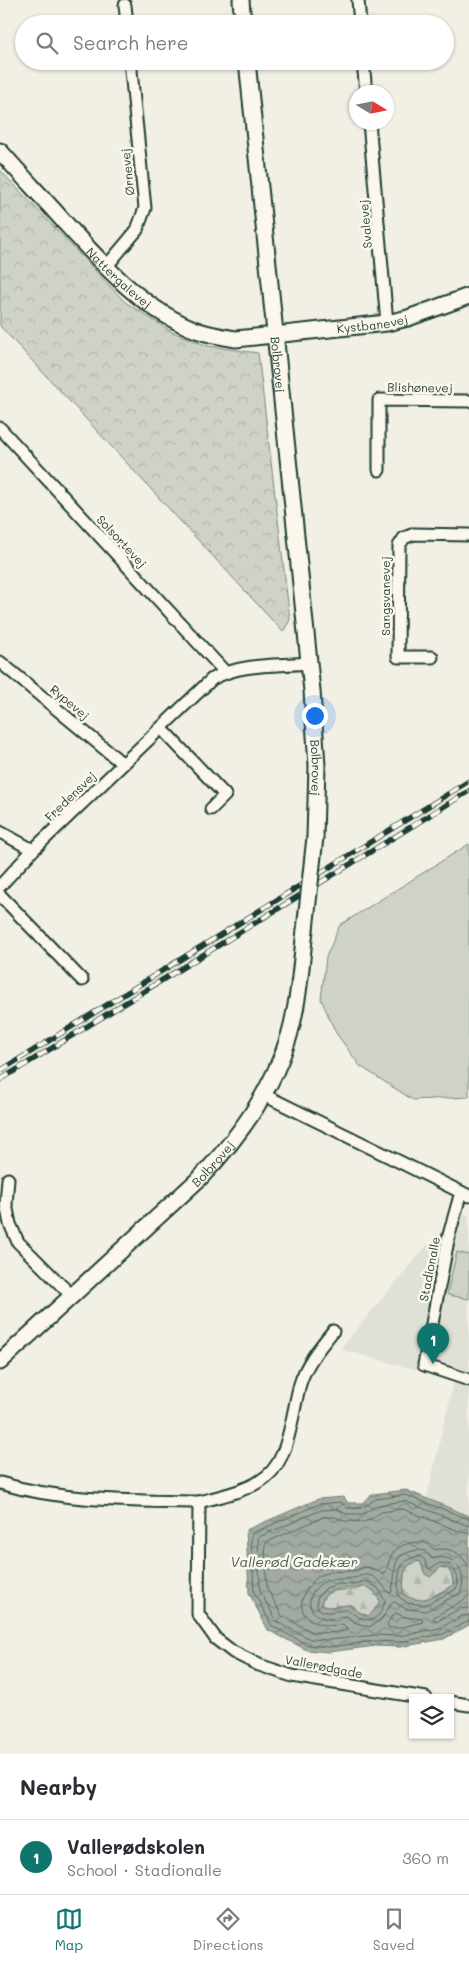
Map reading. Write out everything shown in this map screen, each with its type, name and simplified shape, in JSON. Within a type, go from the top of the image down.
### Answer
[{"type":"street","points":[[241,0],[242,15]]},
{"type":"street","points":[[358,0],[359,15]]},
{"type":"street","points":[[125,5],[126,15]]},
{"type":"street","name":"Ørnevej","points":[[106,267],[138,230],[145,208],[131,70]]},
{"type":"street","name":"Bolbrovej","points":[[0,1362],[206,1172],[225,1152],[246,1123],[281,1059],[289,1034],[305,930],[315,837],[317,766],[309,663],[248,70]]},
{"type":"street","points":[[364,70],[365,85]]},
{"type":"street","name":"Svalevej","points":[[370,130],[388,323]]},
{"type":"street","name":"Nattergalevej","points":[[0,151],[106,267],[147,302],[182,323],[216,336],[236,339],[274,335]]},
{"type":"street","name":"Kystbanevej","points":[[274,335],[388,323],[408,318],[469,296]]},
{"type":"street","name":"Blishønevej","points":[[378,470],[380,400],[469,401]]},
{"type":"street","name":"Solsortevej","points":[[0,428],[225,672]]},
{"type":"street","name":"Sangsvanevej","points":[[432,658],[398,657],[399,546],[404,538],[414,534],[469,534]]},
{"type":"street","name":"Rypevej","points":[[0,662],[123,764]]},
{"type":"street","name":"Fredensvej","points":[[0,886],[33,850],[212,679],[225,672],[242,668],[309,663]]},
{"type":"street","points":[[161,728],[226,795],[211,809]]},
{"type":"street","points":[[0,832],[33,850]]},
{"type":"street","points":[[0,895],[82,980]]},
{"type":"street","name":"Stadionalle","points":[[262,1094],[465,1194],[449,1235],[424,1366],[469,1380]]},
{"type":"street","points":[[8,1179],[6,1204],[10,1224],[18,1242],[71,1295]]},
{"type":"street","points":[[0,1482],[26,1490],[67,1496],[199,1502],[250,1486],[266,1478],[276,1468],[283,1452],[301,1382],[318,1349],[332,1331]]},
{"type":"street","name":"Vallerødgade","points":[[199,1502],[198,1614],[216,1639],[232,1652],[292,1676],[409,1695]]},
{"type":"street","points":[[454,1703],[469,1705]]},
{"type":"shaded area","points":[[460,1211],[469,1216],[469,1538],[422,1518],[454,1380],[340,1349],[427,1245],[441,1238],[455,1240]]},
{"type":"green space","points":[[0,170],[125,302],[172,332],[208,346],[258,353],[290,620],[283,632],[0,326]]},
{"type":"green space","points":[[469,844],[469,1097],[413,1100],[360,1066],[336,1033],[321,999],[326,957],[340,925]]},
{"type":"green space","points":[[457,1252],[469,1255],[469,1299],[448,1295],[447,1293]]},
{"type":"green space","points":[[420,1561],[425,1574],[441,1567],[448,1569],[452,1575],[453,1585],[429,1598],[416,1599],[403,1594],[406,1569],[409,1565]]},
{"type":"green space","points":[[365,1586],[374,1591],[380,1601],[368,1616],[359,1612],[351,1605],[321,1606],[325,1596],[333,1591],[354,1590]]},
{"type":"water","name":"Vallerød Gadekær","points":[[406,1490],[469,1516],[469,1625],[444,1639],[400,1647],[376,1646],[329,1652],[307,1650],[268,1630],[249,1593],[246,1530],[318,1499],[344,1497],[348,1503],[362,1503],[373,1494]],"holes":[[[420,1561],[425,1574],[430,1577],[441,1567],[448,1569],[452,1575],[453,1585],[429,1598],[416,1599],[403,1594],[404,1573],[406,1569],[409,1565]],[[365,1586],[374,1591],[380,1601],[368,1616],[359,1612],[351,1605],[332,1607],[321,1605],[323,1598],[332,1591]]]},
{"type":"railway","points":[[0,1071],[469,781]]},
{"type":"railway","points":[[0,1080],[469,791]]},
{"type":"place","name":"Vallerødskolen","points":[[433,1364]]}]
